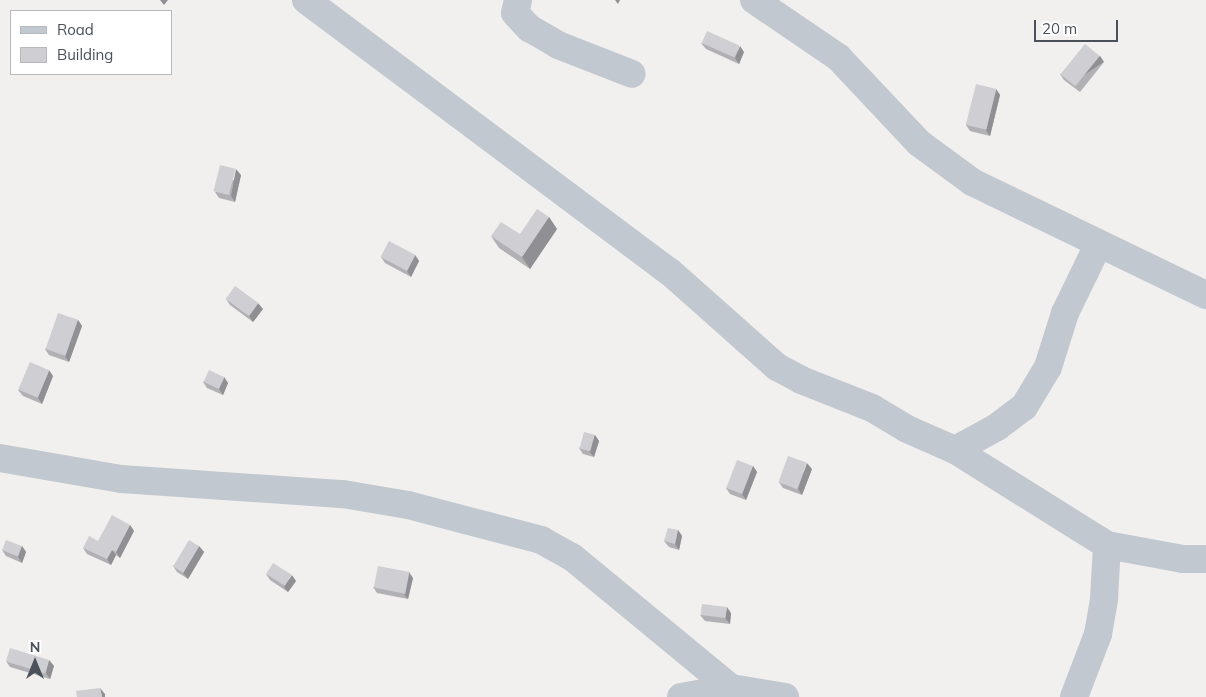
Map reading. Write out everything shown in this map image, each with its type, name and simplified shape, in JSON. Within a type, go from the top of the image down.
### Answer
[{"type":"street","points":[[306,0],[670,272],[777,367],[801,380],[872,408],[907,429],[954,450],[1107,544],[1183,559],[1206,559]]},
{"type":"street","points":[[518,0],[515,12],[529,28],[558,45],[632,74]]},
{"type":"street","points":[[754,0],[838,57],[919,142],[972,182],[1098,246],[1206,295]]},
{"type":"street","points":[[954,450],[997,427],[1024,407],[1048,367],[1065,314],[1098,246]]},
{"type":"street","points":[[0,458],[122,479],[343,494],[408,505],[541,540],[572,557],[731,688]]},
{"type":"street","points":[[1074,697],[1098,634],[1104,599],[1107,544]]},
{"type":"street","points":[[681,697],[731,688],[785,697]]},
{"type":"building","points":[[707,31],[740,46],[735,58],[702,43]]},
{"type":"building","points":[[1085,44],[1100,56],[1075,86],[1060,74]]},
{"type":"building","points":[[976,84],[996,89],[986,130],[966,125]]},
{"type":"building","points":[[220,165],[236,169],[229,195],[213,191]]},
{"type":"building","points":[[537,209],[549,217],[522,257],[491,236],[501,222],[520,234]]},
{"type":"building","points":[[389,241],[415,255],[407,271],[381,257]]},
{"type":"building","points":[[235,286],[258,303],[249,316],[226,299]]},
{"type":"building","points":[[58,313],[78,320],[65,356],[46,349]]},
{"type":"building","points":[[30,362],[49,370],[38,398],[18,390]]},
{"type":"building","points":[[209,370],[224,377],[219,389],[204,382]]},
{"type":"building","points":[[584,432],[595,435],[590,451],[580,448]]},
{"type":"building","points":[[788,456],[807,463],[797,489],[778,482]]},
{"type":"building","points":[[737,460],[753,466],[742,494],[726,488]]},
{"type":"building","points":[[112,515],[130,525],[116,552],[112,550],[107,559],[83,548],[89,536],[98,541]]},
{"type":"building","points":[[668,528],[678,530],[675,544],[664,541]]},
{"type":"building","points":[[6,540],[22,546],[18,556],[2,550]]},
{"type":"building","points":[[189,540],[199,546],[183,573],[173,567]]},
{"type":"building","points":[[273,563],[292,575],[285,586],[266,574]]},
{"type":"building","points":[[378,566],[409,572],[405,594],[374,588]]},
{"type":"building","points":[[702,604],[727,607],[725,618],[701,615]]},
{"type":"building","points":[[10,648],[49,660],[45,673],[6,661]]},
{"type":"building","points":[[100,688],[102,697],[77,697],[76,691]]}]
